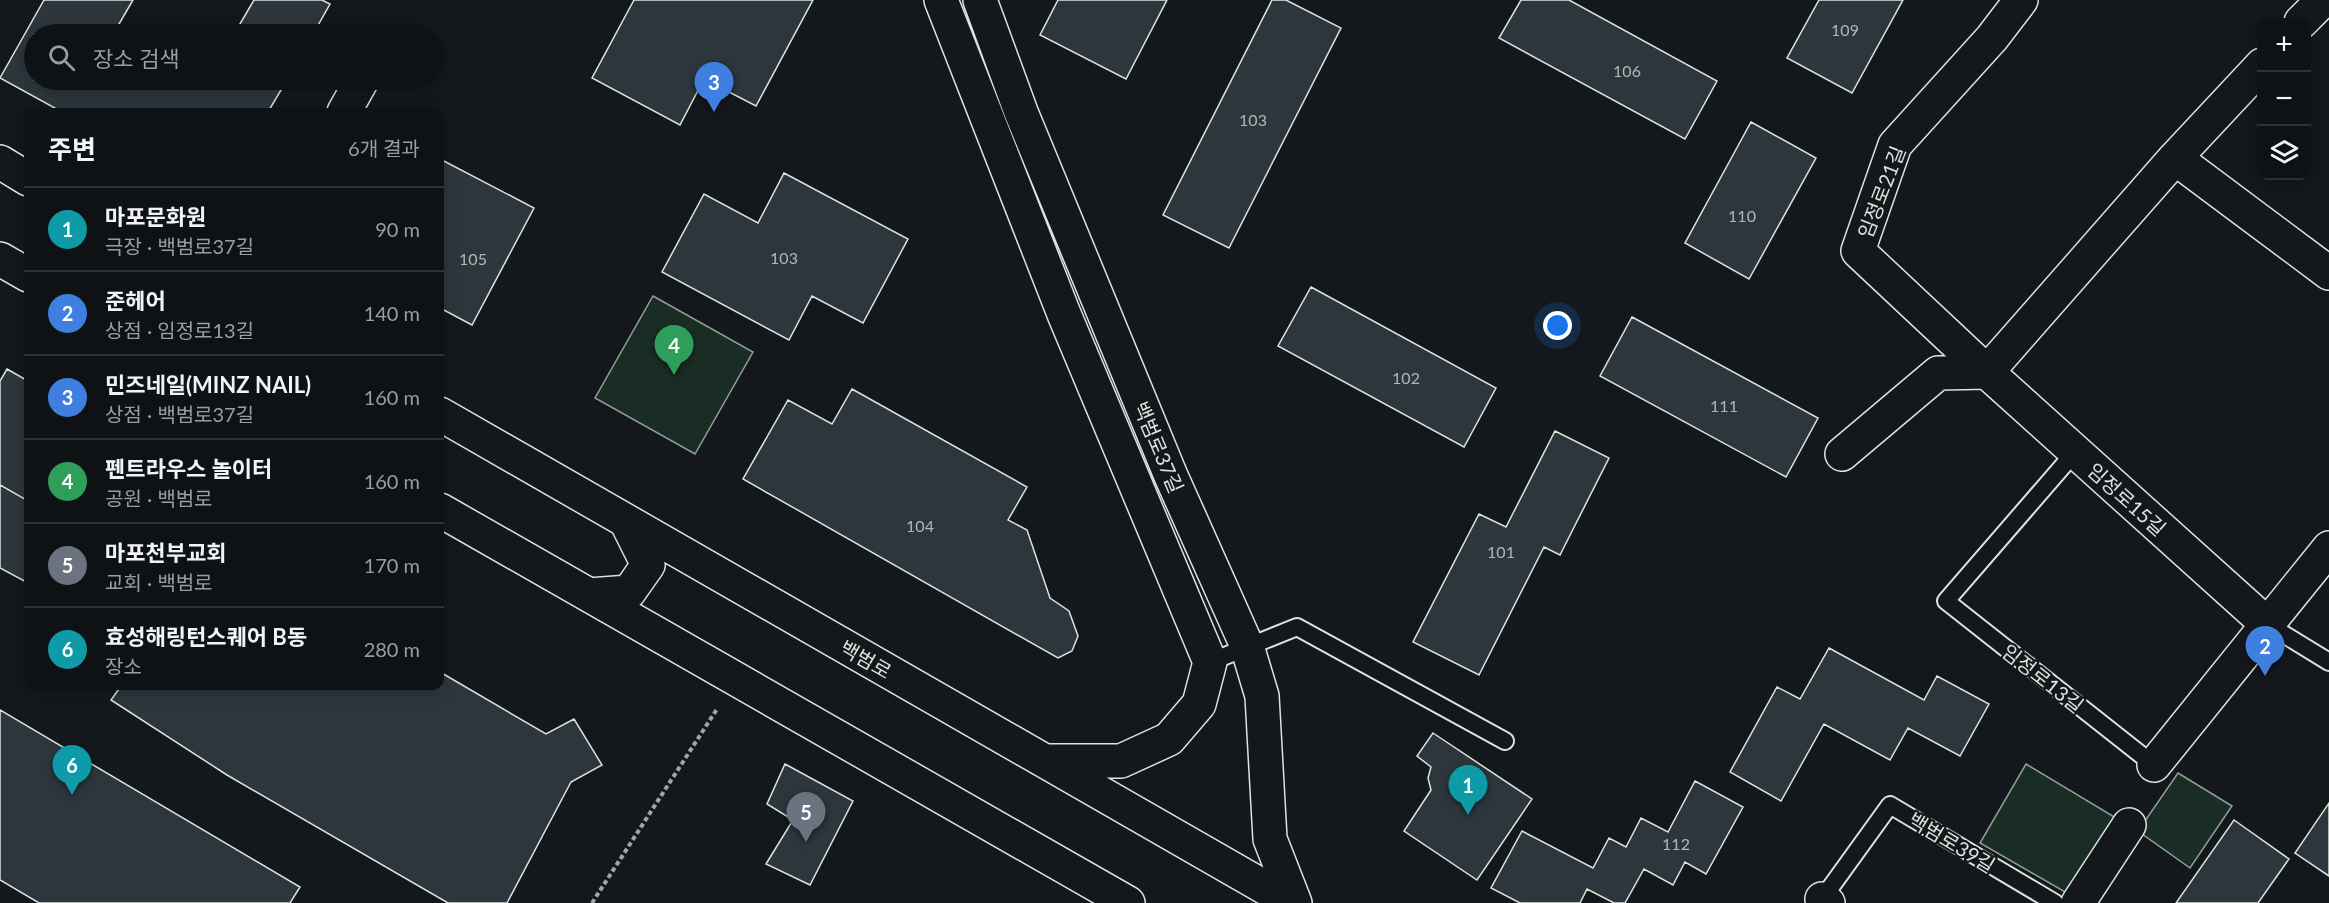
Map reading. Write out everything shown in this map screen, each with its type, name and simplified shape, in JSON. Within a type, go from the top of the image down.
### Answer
[{"type":"street","name":"백범로37길","points":[[941,0],[1064,314],[1210,662]]},
{"type":"street","name":"백범로37길","points":[[980,0],[1021,112],[1157,443],[1247,646],[1262,696],[1270,839],[1293,903]]},
{"type":"street","name":"임정로21길","points":[[1987,372],[1858,251],[1895,145],[1992,38],[2021,0]]},
{"type":"street","points":[[2305,18],[2323,0]]},
{"type":"street","points":[[1842,454],[1938,373],[1987,372],[2175,158],[2257,70]]},
{"type":"street","points":[[346,108],[356,90]]},
{"type":"street","points":[[2175,158],[2329,273]]},
{"type":"street","points":[[0,162],[24,176]]},
{"type":"street","points":[[0,259],[24,273]]},
{"type":"street","name":"임정로15길","points":[[1987,372],[2267,624]]},
{"type":"street","name":"백범로","points":[[444,416],[1293,903]]},
{"type":"street","points":[[444,512],[1128,903]]},
{"type":"street","points":[[589,595],[629,592],[648,565],[626,521]]},
{"type":"street","name":"임정로13길","points":[[2154,765],[2329,548]]},
{"type":"street","points":[[1046,761],[1121,761],[1169,739],[1200,704],[1210,662]]},
{"type":"street","points":[[2078,903],[2129,825]]},
{"type":"lane","name":"임정로13길","points":[[2075,452],[1946,601],[2154,765]]},
{"type":"lane","points":[[2267,624],[2329,662]]},
{"type":"lane","points":[[1210,662],[1297,627],[1505,741]]},
{"type":"lane","name":"백범로39길","points":[[1823,902],[1890,805],[2055,903]]},
{"type":"path","points":[[592,903],[736,679]]},
{"type":"green space","points":[[653,296],[753,352],[695,454],[595,398]]},
{"type":"green space","points":[[2026,764],[2121,821],[2072,896],[1980,843]]},
{"type":"green space","points":[[2178,773],[2232,806],[2190,868],[2138,831]]},
{"type":"building","points":[[44,0],[133,0],[119,24],[30,24]]},
{"type":"building","points":[[254,0],[322,0],[330,4],[319,24],[240,24]]},
{"type":"building","points":[[634,0],[813,0],[756,106],[704,79],[680,125],[592,78]]},
{"type":"building","points":[[1058,0],[1167,0],[1126,79],[1040,35]]},
{"type":"building","points":[[1272,0],[1286,0],[1341,28],[1229,248],[1163,215]]},
{"type":"building","points":[[1521,0],[1569,0],[1717,81],[1685,139],[1499,38]]},
{"type":"building","points":[[1819,0],[1903,0],[1852,93],[1787,58]]},
{"type":"building","points":[[24,35],[24,90],[281,90],[270,108],[55,108],[0,78]]},
{"type":"building","points":[[1751,122],[1816,158],[1749,279],[1685,243]]},
{"type":"building","points":[[444,161],[534,208],[472,325],[444,310]]},
{"type":"building","points":[[784,173],[908,239],[863,323],[812,296],[789,340],[662,272],[704,194],[758,223]]},
{"type":"building","points":[[1311,287],[1496,388],[1464,447],[1278,346]]},
{"type":"building","points":[[1632,317],[1818,418],[1786,477],[1600,376]]},
{"type":"building","points":[[7,369],[24,379],[24,581],[0,568],[0,381]]},
{"type":"building","points":[[7,369],[24,379],[24,499],[0,485],[0,381]]},
{"type":"building","points":[[852,389],[1027,487],[1008,520],[1027,530],[1050,598],[1069,611],[1078,636],[1072,651],[1058,658],[743,479],[788,400],[832,424]]},
{"type":"building","points":[[1555,431],[1609,458],[1560,555],[1544,547],[1479,675],[1413,642],[1479,514],[1506,527]]},
{"type":"building","points":[[1829,648],[1924,700],[1937,676],[1989,704],[1960,756],[1908,728],[1890,760],[1824,724],[1781,801],[1730,772],[1777,687],[1800,699]]},
{"type":"building","points":[[444,674],[546,734],[574,719],[602,765],[571,782],[507,903],[448,903],[227,775],[111,700],[118,690],[444,690]]},
{"type":"building","points":[[0,710],[300,887],[290,903],[39,903],[0,880]]},
{"type":"building","points":[[1433,733],[1532,799],[1477,880],[1404,831],[1431,790],[1428,778],[1431,767],[1417,756]]},
{"type":"building","points":[[785,764],[853,801],[810,885],[766,864],[793,820],[767,804]]},
{"type":"building","points":[[1695,781],[1743,807],[1706,874],[1685,862],[1673,885],[1644,869],[1625,903],[1614,903],[1587,889],[1580,903],[1520,903],[1491,888],[1522,831],[1593,868],[1609,838],[1626,847],[1641,818],[1668,832]]},
{"type":"building","points":[[2329,803],[2329,876],[2295,853]]},
{"type":"building","points":[[2234,820],[2289,859],[2258,903],[2176,903]]},
{"type":"place","name":"민즈네일(MINZ NAIL)","points":[[714,112]]},
{"type":"place","name":"펜트라우스 놀이터","points":[[674,375]]},
{"type":"place","name":"준헤어","points":[[2265,676]]},
{"type":"place","name":"효성해링턴스퀘어 B동","points":[[72,795]]},
{"type":"place","name":"마포문화원","points":[[1468,815]]},
{"type":"place","name":"마포천부교회","points":[[806,842]]}]
